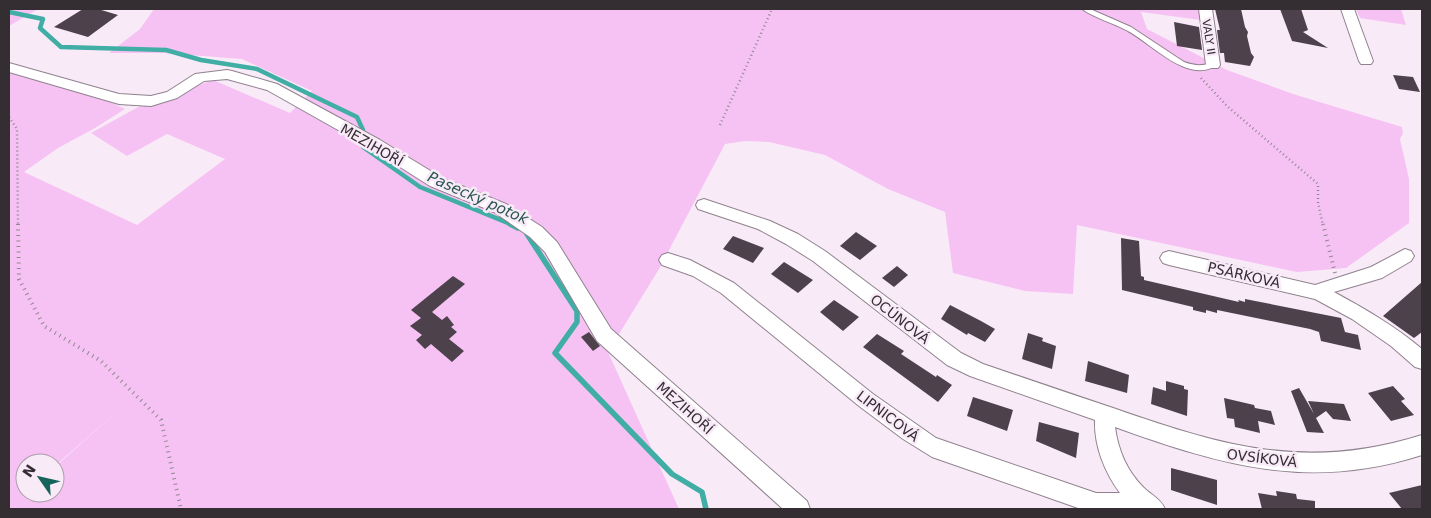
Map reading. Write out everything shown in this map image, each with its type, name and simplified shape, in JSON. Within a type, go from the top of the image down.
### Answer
[{"type":"street","name":"VALY II","points":[[1205,9],[1213,65]]},
{"type":"street","points":[[1347,9],[1366,61]]},
{"type":"street","name":"MEZIHOŘÍ","points":[[9,67],[119,99],[151,101],[172,95],[200,77],[227,74],[272,87],[350,132],[375,144],[436,182],[500,208],[536,232],[552,247],[604,335],[799,509]]},
{"type":"street","name":"OCÚNOVÁ","points":[[704,205],[764,226],[792,239],[819,256],[954,359],[977,370],[1105,416]]},
{"type":"street","points":[[1319,293],[1323,288],[1376,273],[1405,256]]},
{"type":"street","name":"PSÁRKOVÁ","points":[[1169,258],[1319,293],[1359,314],[1398,340],[1422,361]]},
{"type":"street","name":"LIPNICOVÁ","points":[[668,260],[695,268],[724,284],[823,367],[900,427],[938,450],[1096,504],[1148,506]]},
{"type":"street","points":[[1105,416],[1105,436],[1116,466],[1148,506]]},
{"type":"street","name":"OVSÍKOVÁ","points":[[1105,416],[1210,450],[1248,459],[1286,462],[1360,461],[1395,456],[1422,445]]},
{"type":"lane","points":[[1085,9],[1134,31],[1182,64],[1190,67],[1208,67],[1213,65]]},
{"type":"path","points":[[720,125],[772,9]]},
{"type":"path","points":[[1190,67],[1228,107],[1318,184],[1318,203],[1337,284]]},
{"type":"path","points":[[9,116],[17,129],[19,279],[44,326],[100,361],[161,420],[180,509]]},
{"type":"shaded area","points":[[9,9],[38,9],[9,26]]},
{"type":"shaded area","points":[[154,9],[1199,9],[1201,20],[1141,12],[1147,29],[1227,70],[1293,94],[1402,127],[1403,133],[1400,139],[1409,179],[1409,223],[1346,268],[1297,272],[1077,225],[1073,294],[1025,291],[953,273],[945,212],[888,189],[825,155],[769,142],[745,141],[725,144],[659,269],[608,352],[679,509],[9,509],[9,72],[106,100],[125,109],[58,148],[24,172],[137,225],[225,159],[167,134],[127,156],[91,133],[142,105],[213,80],[290,113],[312,91],[242,59],[164,53],[109,53],[140,29]]},
{"type":"shaded area","points":[[1356,9],[1401,9],[1406,25],[1360,18]]},
{"type":"building","points":[[83,9],[98,9],[118,15],[88,37],[54,27]]},
{"type":"building","points":[[1215,9],[1241,9],[1248,32],[1247,36],[1251,53],[1254,57],[1250,66],[1225,62],[1224,53],[1220,53],[1217,30],[1220,30]]},
{"type":"building","points":[[1280,9],[1301,9],[1308,30],[1303,32],[1328,48],[1292,41]]},
{"type":"building","points":[[1174,22],[1199,27],[1202,50],[1177,46]]},
{"type":"building","points":[[1393,75],[1413,77],[1420,92],[1399,89]]},
{"type":"building","points":[[856,232],[877,246],[860,260],[840,246]]},
{"type":"building","points":[[733,236],[764,248],[753,263],[723,249]]},
{"type":"building","points":[[1121,238],[1139,241],[1141,276],[1144,277],[1144,280],[1239,302],[1238,300],[1245,302],[1245,299],[1341,318],[1345,332],[1358,335],[1361,350],[1321,341],[1319,332],[1310,329],[1217,310],[1217,313],[1206,310],[1206,313],[1193,310],[1193,307],[1122,290]]},
{"type":"building","points":[[784,262],[813,280],[798,293],[771,274]]},
{"type":"building","points":[[897,266],[908,275],[894,287],[882,278]]},
{"type":"building","points":[[453,276],[465,284],[432,312],[442,320],[447,316],[454,325],[451,327],[457,332],[449,339],[464,351],[452,362],[431,344],[425,349],[416,340],[422,335],[410,326],[421,318],[411,310]]},
{"type":"building","points":[[1422,282],[1422,332],[1414,338],[1383,316]]},
{"type":"building","points":[[834,300],[859,317],[843,331],[820,312]]},
{"type":"building","points":[[950,305],[995,329],[985,342],[968,333],[967,335],[941,319]]},
{"type":"building","points":[[589,332],[600,346],[593,351],[581,337]]},
{"type":"building","points":[[1028,333],[1043,338],[1042,341],[1056,346],[1052,369],[1022,359]]},
{"type":"building","points":[[877,334],[904,351],[901,354],[952,385],[938,402],[863,347]]},
{"type":"building","points":[[1088,361],[1129,375],[1127,393],[1085,381]]},
{"type":"building","points":[[1166,381],[1184,386],[1184,389],[1188,390],[1187,416],[1151,404],[1153,387],[1166,391]]},
{"type":"building","points":[[1393,386],[1405,399],[1401,401],[1414,415],[1391,421],[1368,393]]},
{"type":"building","points":[[1299,388],[1314,414],[1308,401],[1344,404],[1351,421],[1333,419],[1326,411],[1316,418],[1324,433],[1307,432],[1291,391]]},
{"type":"building","points":[[973,397],[1013,410],[1007,431],[967,416]]},
{"type":"building","points":[[1224,398],[1271,411],[1275,425],[1258,421],[1260,433],[1235,427],[1234,419],[1227,418]]},
{"type":"building","points":[[1039,422],[1079,433],[1076,458],[1036,441]]},
{"type":"building","points":[[1171,468],[1217,480],[1217,505],[1171,490]]},
{"type":"building","points":[[1422,485],[1422,509],[1402,509],[1389,493]]},
{"type":"building","points":[[1276,491],[1296,494],[1297,499],[1315,501],[1315,509],[1262,509],[1258,493],[1277,496]]},
{"type":"waterway","name":"Pasecký potok","points":[[9,12],[43,19],[40,28],[61,47],[166,50],[201,60],[257,69],[357,117],[363,130],[363,147],[420,187],[513,225]]},
{"type":"waterway","name":"Pasecký potok","points":[[510,224],[518,228]]},
{"type":"waterway","name":"Pasecký potok","points":[[527,234],[577,311],[577,322],[555,353],[672,474],[702,492],[706,509]]}]
